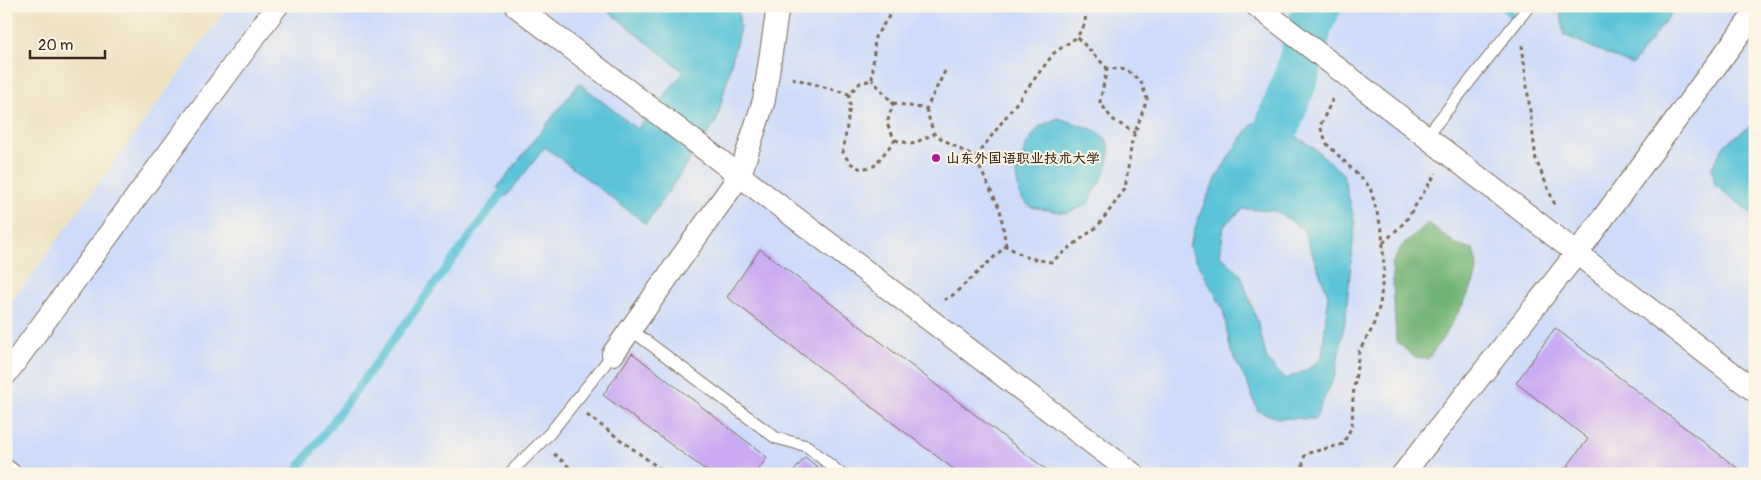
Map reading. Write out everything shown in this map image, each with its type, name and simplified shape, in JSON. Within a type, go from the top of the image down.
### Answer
[{"type":"street","points":[[6,374],[277,6]]},
{"type":"street","points":[[516,6],[1132,474]]},
{"type":"street","points":[[613,354],[740,175],[764,100],[778,6]]},
{"type":"street","points":[[1266,13],[1755,391]]},
{"type":"street","points":[[1403,474],[1577,254],[1755,13]]},
{"type":"lane","points":[[1426,137],[1529,6]]},
{"type":"lane","points":[[630,329],[776,438],[807,446],[841,474]]},
{"type":"lane","points":[[509,474],[540,442],[613,354]]},
{"type":"lane","points":[[6,464],[18,474]]},
{"type":"path","points":[[896,6],[875,37],[872,80],[893,103],[926,109]]},
{"type":"path","points":[[976,158],[1054,53],[1077,37],[1085,24],[1086,6]]},
{"type":"path","points":[[1519,19],[1536,160],[1555,206]]},
{"type":"path","points":[[1006,246],[1028,258],[1051,262],[1098,226],[1126,189],[1135,133],[1147,99],[1142,82],[1127,70],[1107,68],[1077,37]]},
{"type":"path","points":[[1107,68],[1100,102],[1112,119],[1135,133]]},
{"type":"path","points":[[946,69],[926,109],[934,134],[976,158],[1000,209],[1006,246]]},
{"type":"path","points":[[768,71],[849,94]]},
{"type":"path","points":[[1301,474],[1305,454],[1343,444],[1352,426],[1353,396],[1360,351],[1372,329],[1380,305],[1384,268],[1383,244],[1377,207],[1370,187],[1327,144],[1320,126],[1346,75]]},
{"type":"path","points":[[849,94],[860,83],[872,80]]},
{"type":"path","points":[[849,94],[850,105],[843,152],[850,162],[861,169],[874,166],[895,140]]},
{"type":"path","points":[[893,103],[887,124],[895,140]]},
{"type":"path","points":[[895,140],[912,144],[934,134]]},
{"type":"path","points":[[1383,244],[1405,222],[1448,154]]},
{"type":"path","points":[[922,313],[953,295],[1006,246]]},
{"type":"path","points":[[572,405],[667,474]]},
{"type":"path","points":[[540,442],[577,474]]},
{"type":"shaded area","name":"山东外国语职业技术大学","points":[[229,6],[1755,6],[1755,474],[6,474],[6,310]]},
{"type":"green space","points":[[1428,223],[1456,244],[1473,249],[1477,268],[1473,283],[1462,306],[1428,359],[1414,357],[1396,341],[1392,264],[1401,247]]},
{"type":"water","points":[[602,6],[738,6],[740,28],[717,120],[646,224],[545,147],[506,197],[497,188],[579,83],[637,129],[684,72]]},
{"type":"water","points":[[1560,6],[1677,6],[1632,65],[1564,35]]},
{"type":"water","points":[[1058,118],[1099,132],[1108,142],[1110,151],[1106,170],[1087,205],[1066,213],[1030,207],[1019,195],[1016,173],[1027,144],[1040,126]]},
{"type":"water","points":[[1253,123],[1278,124],[1314,148],[1343,174],[1355,223],[1346,314],[1335,375],[1315,419],[1278,418],[1258,411],[1247,383],[1231,352],[1223,309],[1189,247],[1207,197],[1223,167]],"holes":[[[1243,209],[1276,211],[1303,229],[1328,295],[1322,358],[1305,371],[1285,379],[1267,360],[1259,326],[1241,275],[1220,255],[1224,225]]]},
{"type":"water","points":[[1750,126],[1755,129],[1755,216],[1715,185],[1712,167],[1724,145]]},
{"type":"building","points":[[760,249],[1052,474],[960,474],[727,297]]},
{"type":"building","points":[[1555,328],[1745,474],[1561,474],[1588,439],[1516,383]]},
{"type":"building","points":[[632,353],[767,457],[756,474],[711,474],[603,395]]},
{"type":"building","points":[[805,457],[826,474],[792,474]]},
{"type":"waterway","points":[[1278,124],[1296,78],[1311,22],[1319,6]]},
{"type":"waterway","points":[[1505,6],[1514,18]]},
{"type":"waterway","points":[[294,474],[502,193]]},
{"type":"place","name":"山东外国语职业技术大学","points":[[936,158]]}]
